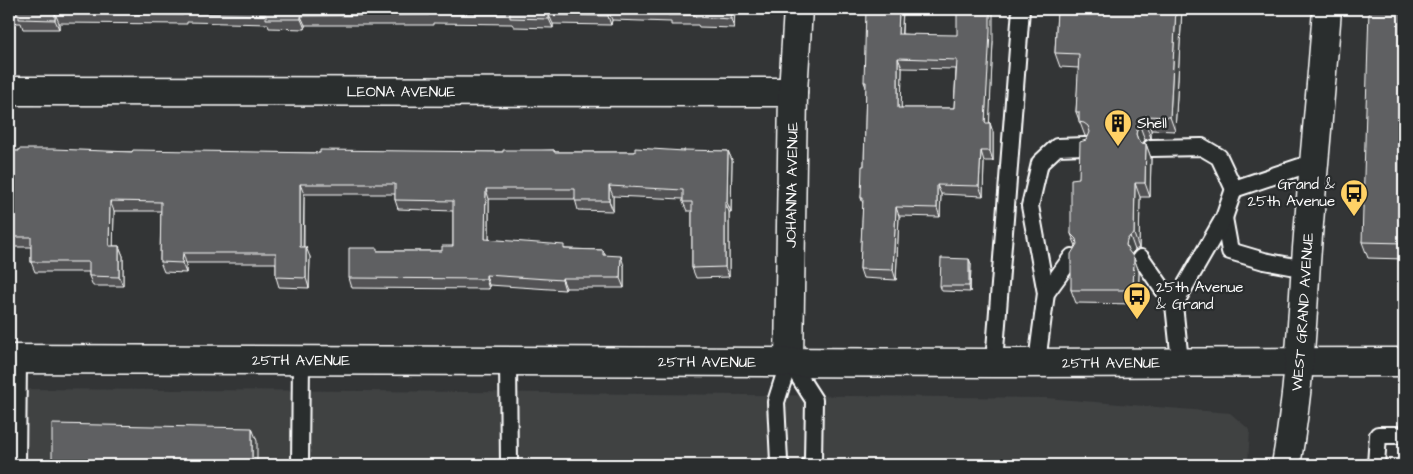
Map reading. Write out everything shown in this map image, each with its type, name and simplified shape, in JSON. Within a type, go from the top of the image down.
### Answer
[{"type":"main road","name":"JOHANNA AVENUE","points":[[789,361],[793,92],[798,9]]},
{"type":"main road","name":"WEST GRAND AVENUE","points":[[1286,465],[1300,361],[1327,9]]},
{"type":"main road","name":"LEONA AVENUE","points":[[9,91],[793,92]]},
{"type":"main road","name":"25TH AVENUE","points":[[14,359],[994,363],[1180,361],[1404,362]]},
{"type":"lane","points":[[994,363],[1021,9]]},
{"type":"lane","points":[[1037,362],[1046,293],[1030,206],[1040,163],[1057,147],[1084,146]]},
{"type":"lane","points":[[1150,148],[1202,147],[1219,157],[1234,189],[1224,218],[1174,306]]},
{"type":"lane","points":[[1234,189],[1315,162]]},
{"type":"lane","points":[[1224,218],[1230,252],[1306,269]]},
{"type":"lane","points":[[1046,293],[1072,256]]},
{"type":"lane","points":[[1142,258],[1174,306],[1180,361]]},
{"type":"lane","points":[[14,359],[17,465]]},
{"type":"lane","points":[[300,465],[301,360]]},
{"type":"lane","points":[[508,361],[509,465]]},
{"type":"lane","points":[[781,465],[779,462],[776,402],[789,361]]},
{"type":"lane","points":[[789,361],[814,400],[813,460],[810,465]]},
{"type":"lane","points":[[1376,465],[1378,435],[1404,435]]},
{"type":"shaded area","points":[[9,389],[1046,398],[1230,413],[1250,430],[1248,465],[9,465]]},
{"type":"building","points":[[9,9],[731,9],[731,19],[608,10],[608,16],[549,15],[549,19],[510,18],[510,14],[301,16],[301,19],[266,19],[266,15],[55,13],[55,20],[19,19],[19,14],[9,14]]},
{"type":"building","points":[[866,9],[899,9],[898,34],[957,35],[957,9],[990,9],[985,123],[990,123],[990,151],[981,151],[979,186],[937,185],[937,208],[896,207],[893,270],[860,269],[866,82],[864,82]],"holes":[[[898,58],[957,60],[954,108],[898,108]]]},
{"type":"building","points":[[1057,9],[1176,9],[1170,117],[1146,116],[1146,124],[1140,126],[1136,134],[1138,140],[1146,144],[1145,183],[1135,183],[1134,234],[1127,240],[1126,245],[1134,258],[1133,290],[1071,290],[1071,254],[1077,244],[1076,239],[1071,234],[1071,179],[1079,178],[1080,142],[1086,140],[1090,132],[1088,126],[1079,122],[1079,112],[1076,112],[1079,54],[1055,53]]},
{"type":"building","points":[[1369,9],[1404,9],[1404,243],[1362,242]]},
{"type":"building","points":[[635,148],[728,151],[727,202],[725,202],[725,267],[692,268],[692,202],[683,202],[683,190],[609,186],[609,201],[575,201],[575,189],[486,189],[485,239],[564,245],[564,249],[603,250],[603,255],[621,256],[620,278],[562,278],[562,280],[486,275],[486,279],[349,278],[349,248],[377,248],[377,251],[442,251],[442,246],[453,246],[453,201],[395,200],[395,184],[300,184],[300,247],[306,247],[306,278],[276,277],[276,253],[183,253],[182,263],[160,262],[161,202],[110,201],[109,246],[119,246],[119,277],[89,276],[89,262],[31,262],[31,237],[9,237],[9,151],[19,151],[19,149],[320,153],[320,150],[635,152]]},
{"type":"building","points":[[941,258],[969,259],[969,286],[940,286]]},
{"type":"building","points":[[52,424],[252,428],[252,465],[52,465]]},
{"type":"place","name":"Shell","points":[[1118,147]]},
{"type":"place","name":"Grand & 25th Avenue","points":[[1354,217]]},
{"type":"place","name":"25th Avenue & Grand","points":[[1137,320]]}]
